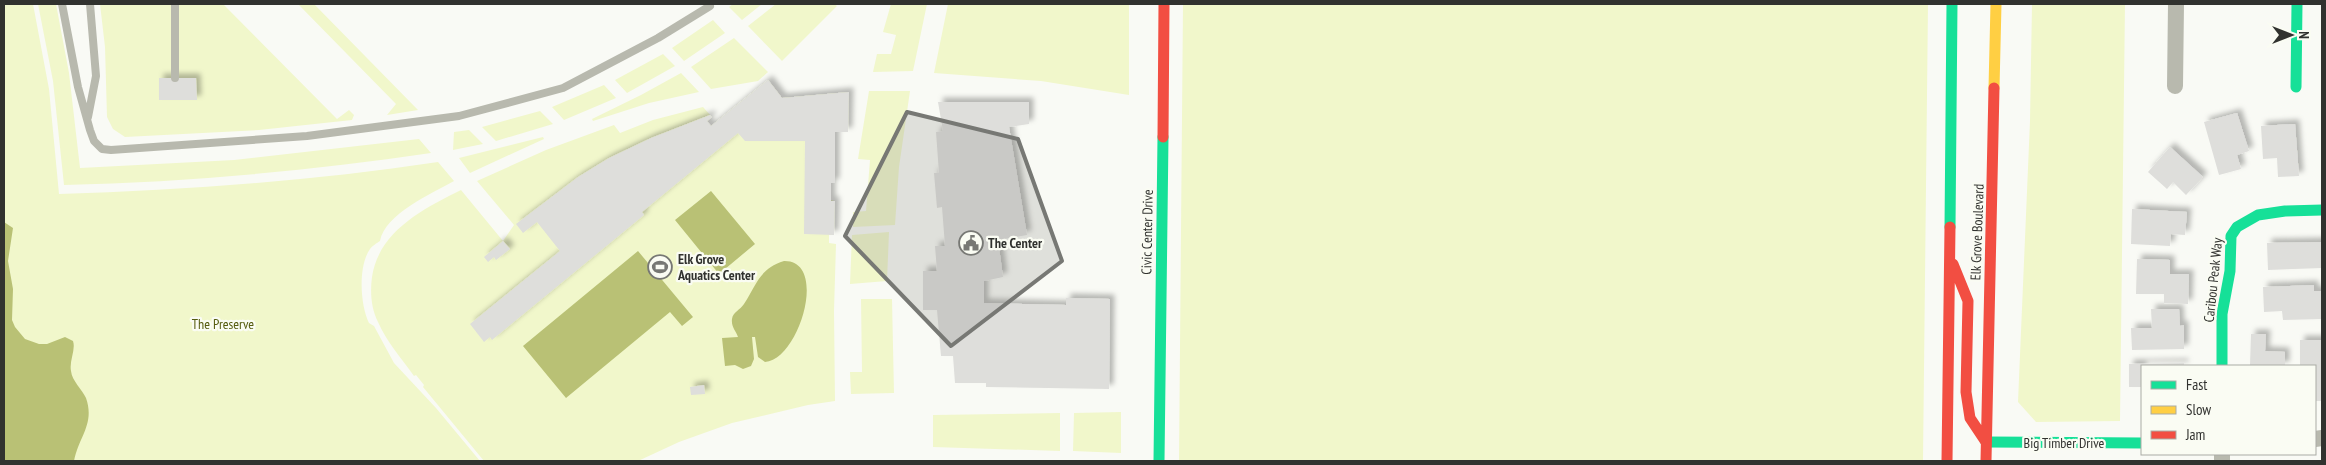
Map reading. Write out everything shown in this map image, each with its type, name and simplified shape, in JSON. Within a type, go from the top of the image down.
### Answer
[{"type":"main road","name":"Civic Center Drive","points":[[1159,461],[1164,4]]},
{"type":"main road","name":"Elk Grove Boulevard","points":[[1946,461],[1952,4]]},
{"type":"main road","name":"Elk Grove Boulevard","points":[[1986,461],[1996,4]]},
{"type":"main road","points":[[2296,87],[2297,4]]},
{"type":"main road","name":"Caribou Peak Way","points":[[2222,365],[2224,297],[2231,269],[2230,237],[2238,226],[2254,216],[2272,212],[2322,210]]},
{"type":"main road","points":[[1949,254],[1968,301],[1966,392],[1970,418],[1986,442]]},
{"type":"main road","name":"Big Timber Drive","points":[[1986,442],[2141,443]]},
{"type":"main road","points":[[1947,448],[1956,461]]},
{"type":"street","points":[[2175,86],[2176,4]]},
{"type":"lane","points":[[62,4],[78,87],[94,141],[102,148],[111,150],[307,136],[459,116],[563,88],[658,38],[710,6]]},
{"type":"lane","points":[[88,119],[96,76],[90,4]]},
{"type":"lane","points":[[175,4],[175,78]]},
{"type":"highlighted area","points":[[907,112],[1018,139],[1062,261],[951,346],[845,236]]},
{"type":"green space","name":"The Preserve","points":[[4,4],[33,4],[49,89],[59,194],[249,184],[391,169],[438,162],[454,181],[410,206],[390,222],[380,241],[371,248],[366,256],[362,275],[362,296],[369,323],[374,326],[394,363],[436,408],[480,461],[4,461]]},
{"type":"green space","points":[[38,4],[56,4],[69,73],[80,168],[234,160],[419,139],[431,153],[248,175],[64,185],[53,81]]},
{"type":"green space","points":[[100,4],[223,4],[337,119],[349,110],[354,115],[352,120],[259,130],[125,137],[113,129],[107,117],[105,47]]},
{"type":"green space","points":[[298,4],[314,4],[418,110],[387,115],[396,104]]},
{"type":"green space","points":[[733,4],[762,4],[742,20],[729,7]]},
{"type":"green space","points":[[776,4],[834,4],[837,6],[782,61],[748,26]]},
{"type":"green space","points":[[891,4],[927,4],[913,71],[873,72],[877,54],[891,54],[896,35],[883,32]]},
{"type":"green space","points":[[948,4],[1129,4],[1129,95],[1041,81],[934,73]]},
{"type":"green space","points":[[1183,4],[1928,4],[1923,461],[1179,461]]},
{"type":"green space","points":[[2032,4],[2125,4],[2120,421],[2036,422],[2018,402],[2030,121]]},
{"type":"green space","points":[[713,20],[725,33],[684,61],[672,48]]},
{"type":"green space","points":[[734,38],[768,72],[758,81],[711,89],[691,67]]},
{"type":"green space","points":[[663,54],[675,66],[627,93],[615,80]]},
{"type":"green space","points":[[681,73],[699,92],[649,103],[593,121],[592,119]]},
{"type":"green space","name":"Elk Grove Aquatics Center","points":[[768,80],[782,98],[849,92],[848,132],[835,132],[835,183],[831,183],[831,200],[835,201],[834,235],[829,235],[829,243],[836,244],[834,311],[835,401],[808,405],[732,423],[679,442],[638,461],[484,461],[423,387],[424,385],[416,375],[414,376],[390,343],[378,322],[372,306],[372,277],[376,261],[393,234],[418,214],[461,190],[503,241],[514,225],[477,181],[546,150],[614,125],[620,133],[653,120],[703,107],[712,117],[707,121],[711,126]]},
{"type":"green space","points":[[604,85],[616,98],[564,120],[552,107]]},
{"type":"green space","points":[[869,91],[910,91],[899,167],[895,225],[853,227],[853,212],[866,211],[870,160],[858,159]]},
{"type":"green space","points":[[540,111],[553,124],[496,141],[482,127]]},
{"type":"green space","points":[[469,130],[483,144],[453,150],[454,132]]},
{"type":"green space","points":[[543,137],[544,139],[470,173],[459,158]]},
{"type":"green space","points":[[889,232],[887,281],[850,284],[852,235]]},
{"type":"green space","points":[[861,299],[892,299],[894,393],[851,394],[850,372],[862,372]]},
{"type":"green space","points":[[1121,412],[1121,453],[1073,451],[1074,413]]},
{"type":"green space","points":[[1060,413],[1060,451],[933,447],[933,415]]},
{"type":"shaded area","points":[[711,191],[755,244],[719,274],[675,220]]},
{"type":"shaded area","points":[[4,222],[13,228],[8,261],[13,289],[12,320],[15,327],[25,339],[39,344],[47,344],[65,337],[73,341],[72,375],[86,398],[89,415],[74,461],[4,461]]},
{"type":"shaded area","points":[[638,251],[693,317],[682,326],[670,312],[566,398],[523,346]]},
{"type":"shaded area","points":[[784,261],[797,265],[805,276],[807,292],[798,329],[789,345],[777,357],[765,362],[758,357],[755,337],[752,337],[754,359],[751,366],[743,369],[735,365],[725,366],[722,338],[738,337],[732,324],[734,315],[744,304],[764,273],[769,268]]},
{"type":"building","points":[[159,78],[196,78],[197,100],[159,100]]},
{"type":"building","points":[[768,80],[782,98],[849,92],[848,132],[835,132],[835,183],[831,183],[831,201],[835,201],[834,235],[804,234],[805,141],[745,141],[738,133],[642,212],[644,215],[492,340],[490,337],[484,342],[470,324],[560,251],[537,222],[523,233],[516,224],[578,177],[609,158],[651,138],[710,115],[712,117],[707,121],[711,126]]},
{"type":"building","name":"The Center","points":[[938,102],[1029,102],[1029,124],[1009,127],[1027,235],[998,240],[1003,277],[984,281],[984,303],[1066,305],[1066,298],[1110,299],[1109,389],[986,387],[986,383],[955,383],[953,356],[941,356],[937,310],[923,310],[923,271],[937,271],[935,246],[945,246],[942,207],[937,208],[934,173],[939,173],[936,132],[943,131]]},
{"type":"building","points":[[2237,113],[2249,151],[2237,155],[2241,169],[2219,175],[2204,122]]},
{"type":"building","points":[[2295,124],[2299,176],[2278,177],[2277,158],[2263,159],[2261,126]]},
{"type":"building","points":[[2170,147],[2203,177],[2186,195],[2173,182],[2167,189],[2148,172]]},
{"type":"building","points":[[2132,209],[2187,212],[2185,235],[2171,234],[2170,246],[2131,244]]},
{"type":"building","points":[[503,241],[510,249],[496,260],[494,257],[488,262],[484,257]]},
{"type":"building","points":[[2322,242],[2322,268],[2268,270],[2267,243]]},
{"type":"building","points":[[2137,259],[2170,260],[2170,274],[2189,274],[2188,304],[2164,303],[2164,294],[2136,294]]},
{"type":"building","points":[[2314,285],[2314,291],[2322,291],[2322,319],[2283,320],[2282,311],[2264,312],[2263,287]]},
{"type":"building","points":[[2151,309],[2179,309],[2180,326],[2184,325],[2184,349],[2132,350],[2131,328],[2152,328]]},
{"type":"building","points":[[2251,334],[2266,334],[2265,351],[2285,352],[2285,365],[2250,365]]},
{"type":"building","points":[[2300,340],[2322,340],[2321,401],[2316,401],[2316,365],[2300,365]]},
{"type":"building","points":[[2184,363],[2184,365],[2141,365],[2141,387],[2129,387],[2129,364]]},
{"type":"building","points":[[704,385],[705,394],[691,395],[690,387]]},
{"type":"traffic: fast","points":[[1950,227],[1952,4]]},
{"type":"traffic: fast","points":[[2296,87],[2297,4]]},
{"type":"traffic: fast","points":[[1159,461],[1163,137]]},
{"type":"traffic: fast","points":[[2222,365],[2222,314],[2230,271],[2231,236],[2237,227],[2258,215],[2285,211],[2322,210]]},
{"type":"traffic: fast","points":[[1986,442],[2141,443]]},
{"type":"traffic: slow","points":[[1994,88],[1996,4]]},
{"type":"traffic: jam","points":[[1163,137],[1164,4]]},
{"type":"traffic: jam","points":[[1986,461],[1994,88]]},
{"type":"traffic: jam","points":[[1947,461],[1950,227]]},
{"type":"traffic: jam","points":[[1953,264],[1968,301],[1966,392],[1970,418],[1986,442]]},
{"type":"place","name":"The Center","points":[[971,243]]},
{"type":"place","name":"Elk Grove Aquatics Center","points":[[660,267]]}]
